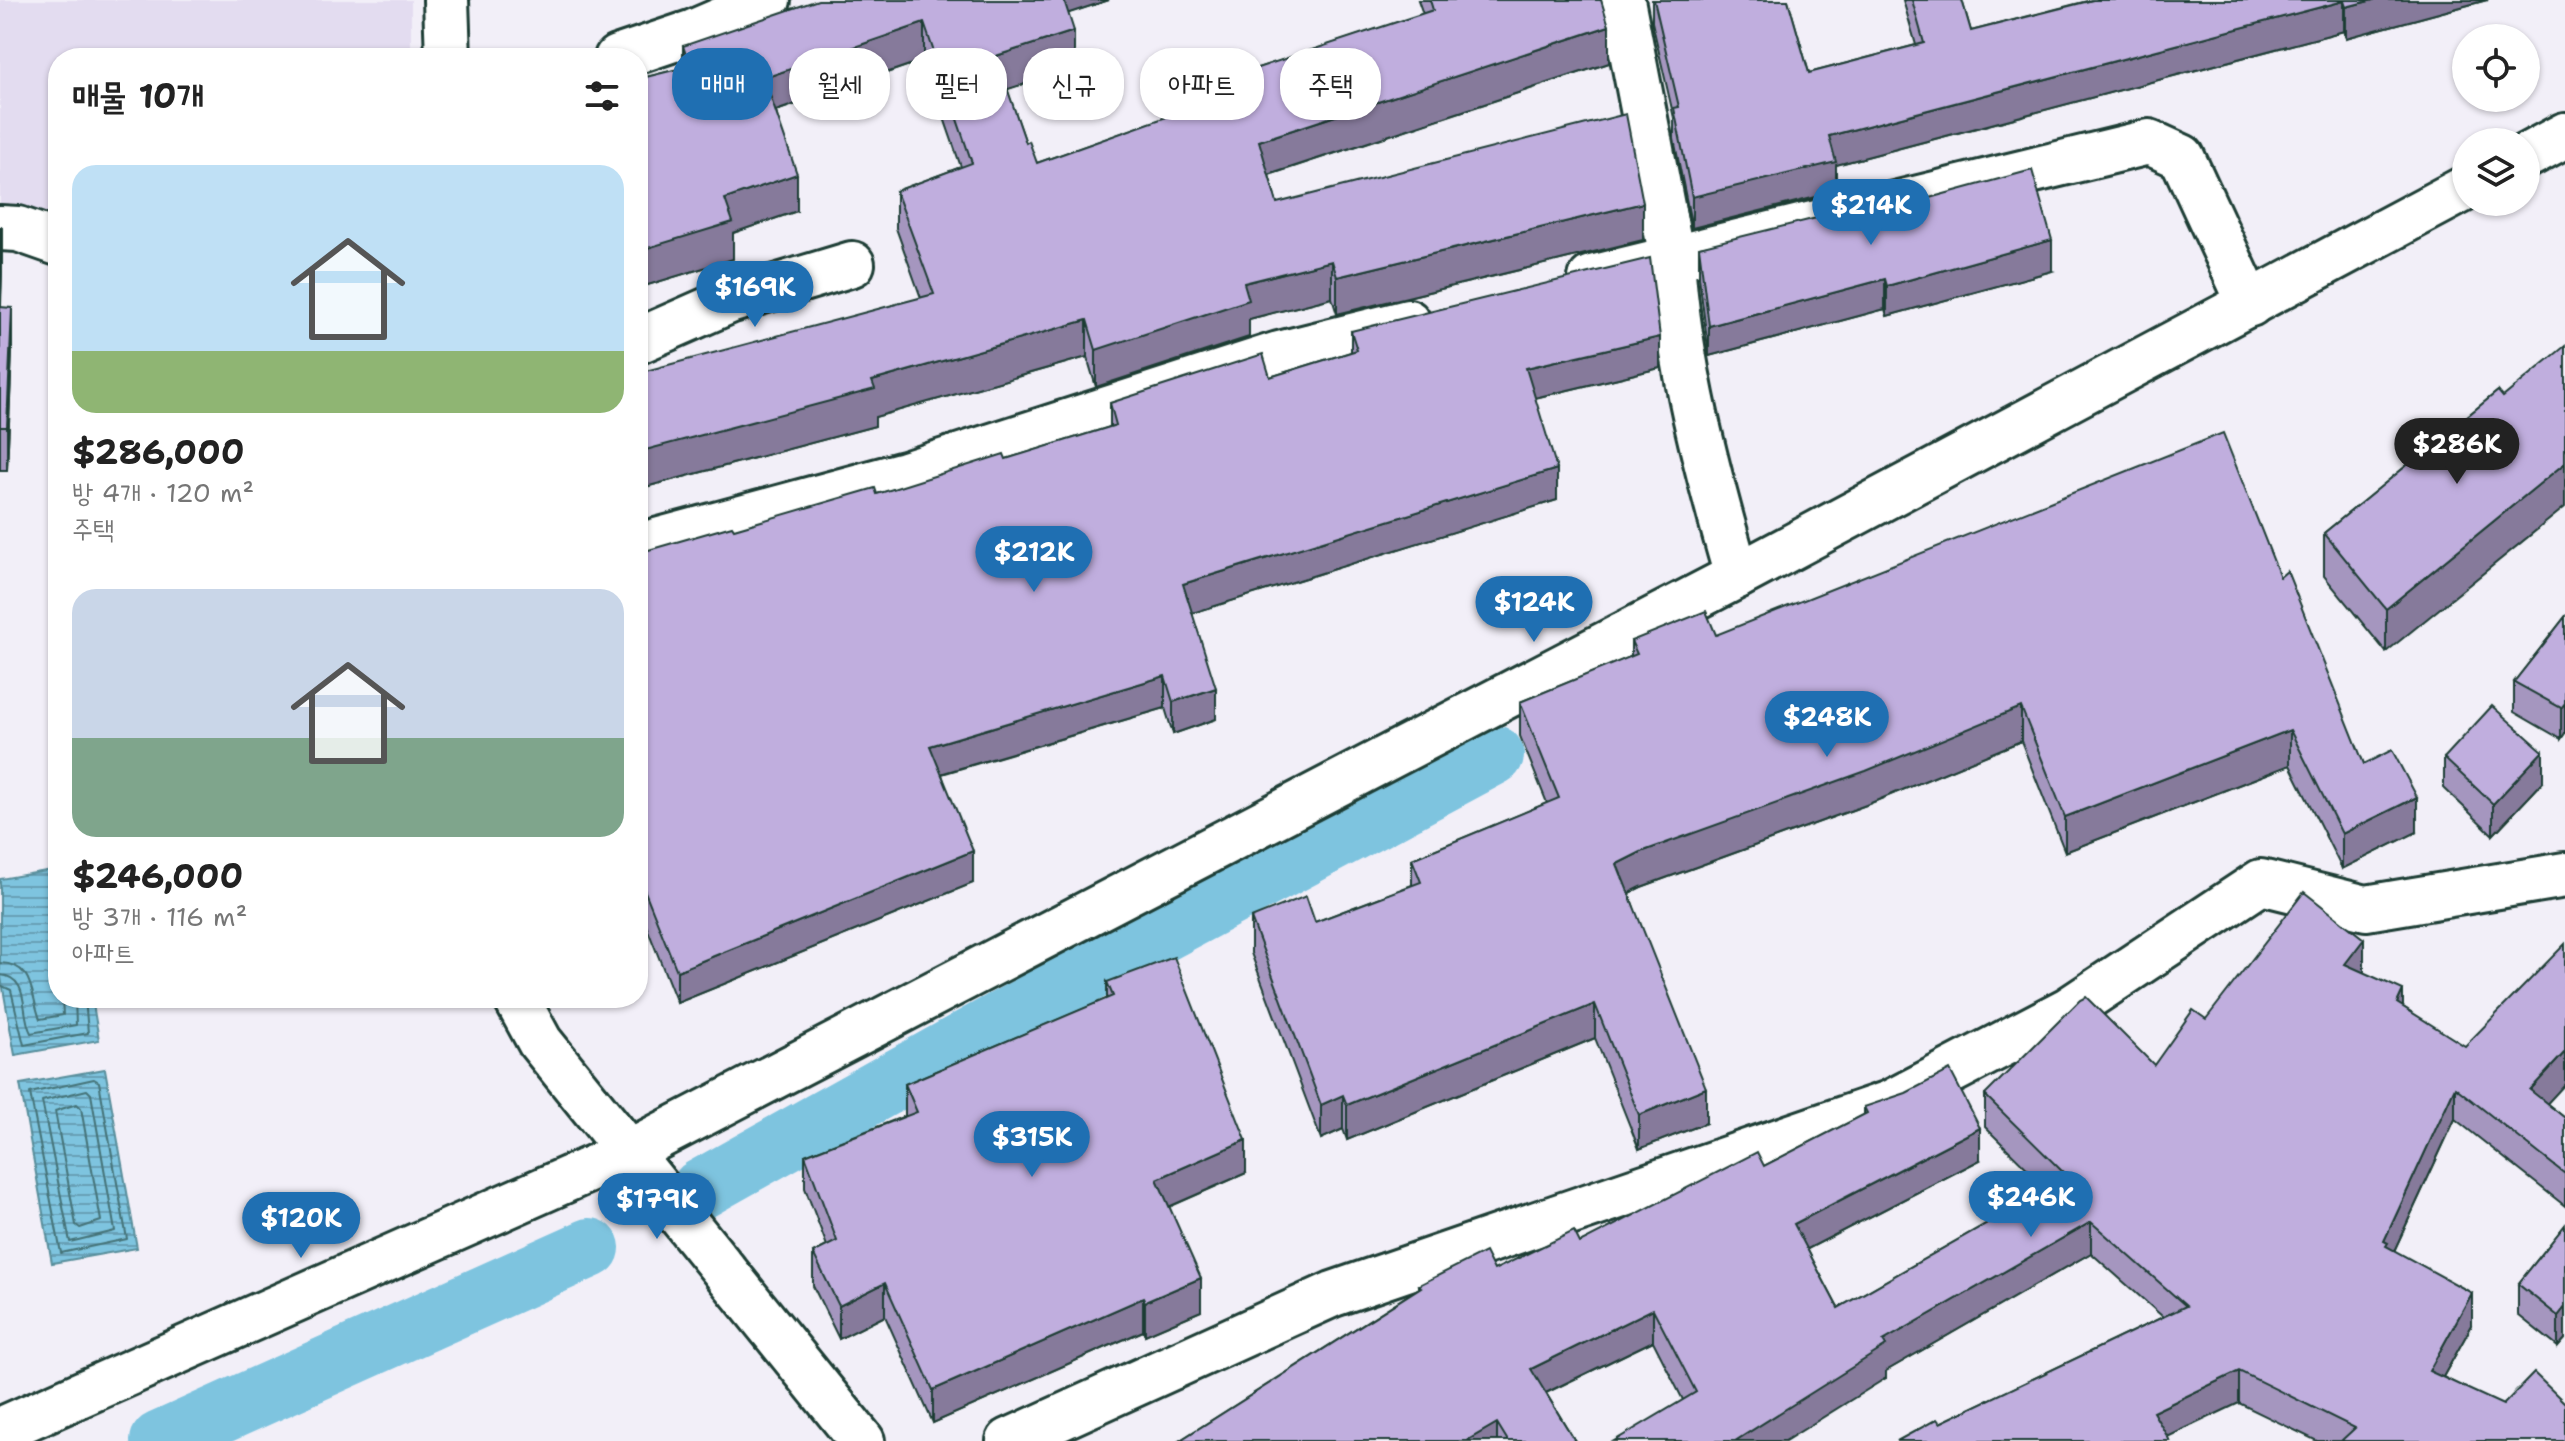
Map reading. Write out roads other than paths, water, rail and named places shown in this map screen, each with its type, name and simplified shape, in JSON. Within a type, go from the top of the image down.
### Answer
[{"type":"street","points":[[446,0],[448,48]]},
{"type":"street","points":[[647,48],[694,32],[768,0]]},
{"type":"street","points":[[1622,0],[1672,258],[1674,297],[1713,491],[1737,576]]},
{"type":"street","points":[[2540,148],[2565,135]]},
{"type":"street","points":[[1551,287],[2149,142],[2182,157],[2250,304]]},
{"type":"street","points":[[0,1430],[629,1152],[1737,576],[2452,196]]},
{"type":"street","points":[[0,228],[18,229],[48,240]]},
{"type":"street","points":[[648,337],[729,301],[852,264]]},
{"type":"street","points":[[648,543],[905,474],[1279,354],[1445,313]]},
{"type":"street","points":[[1009,1441],[1333,1294],[1890,1103],[2068,1010],[2261,882],[2366,908],[2565,875]]},
{"type":"street","points":[[521,1008],[540,1042],[862,1441]]},
{"type":"water","points":[[48,871],[48,1008],[94,1008],[99,1040],[15,1055],[0,972],[0,879]]},
{"type":"water","points":[[105,1069],[137,1248],[52,1263],[20,1084]]},
{"type":"waterway","points":[[701,1189],[1116,957],[1494,755]]},
{"type":"waterway","points":[[160,1441],[590,1248]]}]
